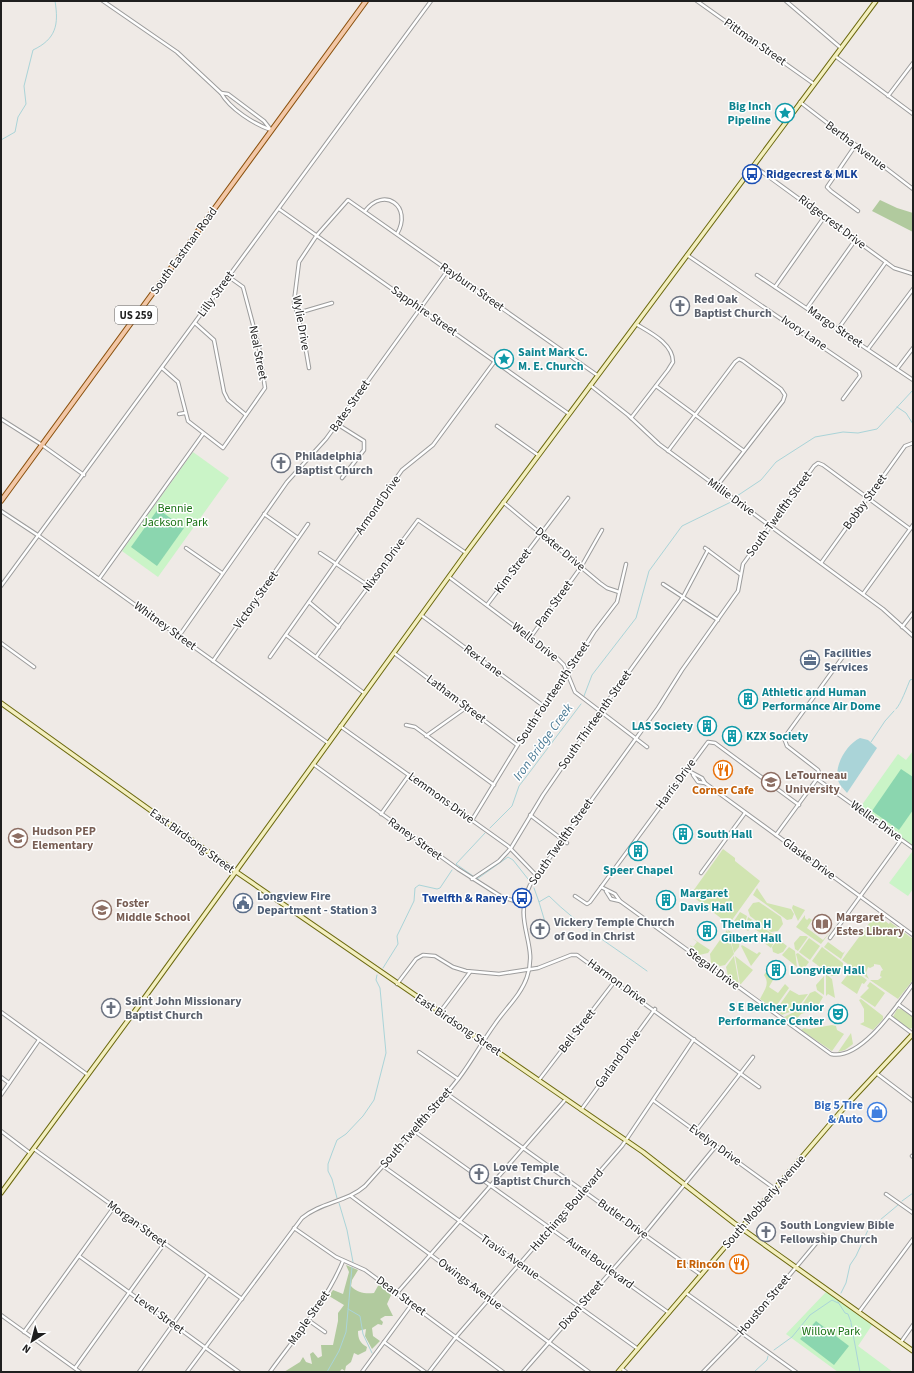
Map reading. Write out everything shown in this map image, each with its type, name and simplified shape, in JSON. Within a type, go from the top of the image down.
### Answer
[{"type":"main road","name":"South Eastman Road","points":[[1,500],[366,1]]},
{"type":"street","points":[[103,1],[177,52],[221,93],[225,101],[260,126],[272,130]]},
{"type":"street","name":"Lilly Street","points":[[1,586],[84,475],[430,1]]},
{"type":"street","name":"Pittman Street","points":[[697,1],[814,84]]},
{"type":"street","points":[[786,1],[841,48]]},
{"type":"street","points":[[1,1193],[503,502],[876,1]]},
{"type":"street","points":[[835,56],[913,114]]},
{"type":"street","points":[[888,96],[913,64]]},
{"type":"street","points":[[221,93],[228,94],[264,121],[272,130]]},
{"type":"street","name":"Bertha Avenue","points":[[800,102],[855,146],[913,189]]},
{"type":"street","points":[[855,146],[827,187],[831,192],[858,211]]},
{"type":"street","name":"Ridgecrest Drive","points":[[753,165],[825,216],[886,262],[899,270],[913,274]]},
{"type":"street","name":"Rayburn Street","points":[[348,200],[597,375]]},
{"type":"street","name":"Wylie Drive","points":[[309,368],[294,296],[299,262],[317,235],[348,200]]},
{"type":"street","points":[[365,211],[372,204],[380,200],[388,200],[396,204],[403,216],[402,224],[397,234]]},
{"type":"street","name":"Sapphire Street","points":[[279,209],[569,414]]},
{"type":"street","points":[[775,287],[825,216]]},
{"type":"street","points":[[807,308],[856,240]]},
{"type":"street","name":"Ivory Lane","points":[[687,254],[796,328],[860,374],[843,399]]},
{"type":"street","points":[[838,329],[886,262]]},
{"type":"street","name":"Bates Street","points":[[179,636],[264,514],[296,471],[321,446],[448,270]]},
{"type":"street","name":"Margo Street","points":[[757,275],[913,380]]},
{"type":"street","name":"Neal Street","points":[[203,434],[223,448],[263,391],[264,380],[259,347],[243,287],[229,277]]},
{"type":"street","points":[[868,349],[913,289]]},
{"type":"street","points":[[298,312],[332,302]]},
{"type":"street","points":[[195,323],[214,340],[224,392],[228,400],[246,415]]},
{"type":"street","points":[[631,418],[671,366],[673,360],[670,351],[661,340],[635,324]]},
{"type":"street","points":[[897,369],[913,348]]},
{"type":"street","points":[[668,451],[738,359],[743,361],[781,389],[785,395],[783,401],[716,486]]},
{"type":"street","name":"Armond Drive","points":[[270,657],[402,470],[433,445],[495,361]]},
{"type":"street","points":[[99,579],[203,434],[190,424],[185,413],[178,382],[162,368]]},
{"type":"street","name":"Millie Drive","points":[[590,385],[631,418],[668,451],[886,611],[913,636]]},
{"type":"street","points":[[656,386],[744,451]]},
{"type":"street","points":[[179,414],[185,413]]},
{"type":"street","points":[[1,418],[84,475]]},
{"type":"street","points":[[337,424],[364,441],[364,450],[342,478]]},
{"type":"street","points":[[497,426],[538,455]]},
{"type":"street","name":"Bobby Street","points":[[821,563],[905,446],[912,443]]},
{"type":"street","name":"South Twelfth Street","points":[[187,1372],[294,1228],[313,1210],[350,1196],[366,1186],[458,1079],[482,1042],[520,990],[529,970],[530,949],[523,922],[524,904],[528,891],[536,875],[636,738],[738,591],[743,564],[814,466],[818,464],[823,465],[868,498]]},
{"type":"street","name":"Kim Street","points":[[487,606],[568,498]]},
{"type":"street","points":[[868,498],[910,529]]},
{"type":"street","name":"Dexter Drive","points":[[503,502],[607,588],[619,592]]},
{"type":"street","name":"Whitney Street","points":[[1,511],[39,536],[328,743]]},
{"type":"street","points":[[264,514],[298,538]]},
{"type":"street","name":"Nixson Drive","points":[[316,657],[418,520],[466,553]]},
{"type":"street","name":"Victory Street","points":[[213,662],[308,524]]},
{"type":"street","points":[[863,594],[913,526]]},
{"type":"street","name":"Pam Street","points":[[530,638],[581,567],[602,530]]},
{"type":"street","points":[[186,548],[222,573]]},
{"type":"street","points":[[705,548],[740,574]]},
{"type":"street","name":"South Thirteenth Street","points":[[472,879],[499,861],[511,848],[530,815],[600,712],[683,597],[708,550]]},
{"type":"street","points":[[320,552],[369,586]]},
{"type":"street","name":"South Fourteenth Street","points":[[472,820],[530,725],[545,708],[594,632],[617,602],[626,564]]},
{"type":"street","name":"Wells Drive","points":[[448,577],[561,662],[568,674],[575,692],[647,747]]},
{"type":"street","points":[[663,584],[718,620]]},
{"type":"street","points":[[309,602],[339,627]]},
{"type":"street","points":[[902,627],[913,613]]},
{"type":"street","name":"Rex Lane","points":[[421,615],[545,708]]},
{"type":"street","points":[[286,635],[364,693]]},
{"type":"street","points":[[1,643],[34,667]]},
{"type":"street","name":"Latham Street","points":[[394,653],[517,745]]},
{"type":"street","points":[[776,835],[820,775],[818,770],[787,746],[784,739],[842,658]]},
{"type":"street","name":"East Birdsong Street","points":[[1,703],[235,872],[626,1140],[741,1228],[913,1351]]},
{"type":"street","points":[[426,736],[467,707]]},
{"type":"street","points":[[406,725],[414,727],[494,785]]},
{"type":"street","name":"Lemmons Drive","points":[[340,726],[511,848],[536,875]]},
{"type":"street","name":"Harris Drive","points":[[575,896],[588,904],[706,744],[712,742],[799,804]]},
{"type":"street","name":"Raney Street","points":[[313,764],[472,879],[505,899],[524,904]]},
{"type":"street","name":"Glaske Drive","points":[[687,770],[698,782],[704,783],[913,936]]},
{"type":"street","points":[[381,814],[409,775]]},
{"type":"street","name":"Glaske Drive","points":[[693,775],[702,778],[704,783]]},
{"type":"street","name":"Weller Drive","points":[[817,779],[913,848]]},
{"type":"street","points":[[701,873],[745,813]]},
{"type":"street","points":[[530,815],[567,843]]},
{"type":"street","points":[[830,938],[901,840]]},
{"type":"street","name":"Stegall Drive","points":[[601,887],[612,899],[620,901],[831,1054],[838,1055],[847,1053],[877,1031],[898,1004]]},
{"type":"street","name":"Stegall Drive","points":[[606,891],[616,894],[620,901]]},
{"type":"street","name":"Harmon Drive","points":[[397,984],[416,959],[423,955],[435,956],[453,967],[470,972],[503,974],[529,970],[575,955],[582,957],[759,1087]]},
{"type":"street","points":[[440,1012],[470,972]]},
{"type":"street","name":"Bell Street","points":[[539,1080],[615,981]]},
{"type":"street","points":[[913,984],[898,1004],[913,1014]]},
{"type":"street","name":"Garland Drive","points":[[581,1110],[655,1010]]},
{"type":"street","points":[[1,1012],[88,1074]]},
{"type":"street","points":[[889,1016],[913,1034]]},
{"type":"street","name":"South Mobberly Avenue","points":[[618,1372],[876,1073],[913,1034]]},
{"type":"street","name":"Hutchings Boulevard","points":[[429,1372],[456,1337],[584,1191],[626,1140],[654,1101],[694,1039]]},
{"type":"street","points":[[1,1095],[39,1040]]},
{"type":"street","points":[[419,1052],[458,1079]]},
{"type":"street","points":[[696,1131],[753,1057]]},
{"type":"street","points":[[876,1073],[913,1101]]},
{"type":"street","points":[[1,1078],[9,1083]]},
{"type":"street","name":"Butler Drive","points":[[446,1093],[702,1275]]},
{"type":"street","points":[[397,1293],[566,1099]]},
{"type":"street","name":"Evelyn Drive","points":[[654,1101],[775,1189]]},
{"type":"street","points":[[1,1131],[31,1153]]},
{"type":"street","name":"Aurel Boulevard","points":[[414,1131],[669,1313]]},
{"type":"street","name":"Dixon Street","points":[[523,1372],[644,1234],[716,1146]]},
{"type":"street","name":"Morgan Street","points":[[34,1149],[164,1244],[242,1298]]},
{"type":"street","name":"Travis Avenue","points":[[383,1166],[638,1349]]},
{"type":"street","points":[[886,1194],[913,1212]]},
{"type":"street","name":"Owings Avenue","points":[[350,1196],[431,1254],[589,1372]]},
{"type":"street","points":[[24,1332],[114,1207]]},
{"type":"street","name":"Dean Street","points":[[294,1228],[343,1260],[361,1268],[503,1372]]},
{"type":"street","name":"Houston Street","points":[[704,1371],[741,1333],[823,1235]]},
{"type":"street","points":[[860,1312],[913,1239]]},
{"type":"street","points":[[75,1368],[164,1244]]},
{"type":"street","name":"Level Street","points":[[79,1256],[239,1372]]},
{"type":"street","name":"Maple Street","points":[[270,1372],[327,1294],[343,1260]]},
{"type":"street","points":[[139,1372],[208,1275]]},
{"type":"street","points":[[686,1293],[796,1372]]},
{"type":"street","points":[[362,1372],[412,1304]]},
{"type":"street","points":[[1,1315],[80,1372]]},
{"type":"street","points":[[308,1320],[325,1332]]},
{"type":"street","points":[[900,1342],[913,1325]]},
{"type":"street","points":[[384,1342],[426,1372]]},
{"type":"street","points":[[621,1368],[626,1372]]},
{"type":"green space","points":[[880,200],[897,208],[913,213],[913,232],[872,211]]},
{"type":"green space","name":"Bennie Jackson Park","points":[[193,452],[229,478],[158,577],[122,551]]},
{"type":"green space","points":[[158,509],[184,528],[157,566],[131,547]]},
{"type":"green space","points":[[913,751],[913,849],[859,809],[898,754],[906,760]]},
{"type":"green space","points":[[901,769],[913,777],[913,810],[899,830],[872,811]]},
{"type":"green space","points":[[723,849],[735,858],[735,861],[760,881],[732,920],[728,918],[722,919],[688,893],[691,894]]},
{"type":"green space","points":[[912,852],[913,889],[908,896],[889,883]]},
{"type":"green space","points":[[757,888],[767,903],[791,909],[794,914],[792,919],[787,920],[753,895]]},
{"type":"green space","points":[[759,902],[781,917],[783,924],[778,931],[771,932],[750,916],[748,910],[753,903]]},
{"type":"green space","points":[[793,905],[805,910],[798,921],[792,908]]},
{"type":"green space","points":[[740,912],[747,916],[744,928],[734,921]]},
{"type":"green space","points":[[876,914],[889,924],[890,922],[913,939],[913,980],[898,999],[870,980],[878,980],[882,977],[880,976],[881,971],[883,970],[880,965],[874,964],[874,966],[870,968],[868,967],[866,973],[869,979],[842,960]]},
{"type":"green space","points":[[805,915],[807,920],[809,918],[812,920],[807,928],[823,940],[830,932],[821,944],[796,927]]},
{"type":"green space","points":[[748,917],[777,937],[771,948],[763,942],[766,937],[752,927],[748,931],[745,929]]},
{"type":"green space","points":[[727,930],[734,954],[725,965],[716,967],[711,963],[710,954]]},
{"type":"green space","points":[[728,930],[740,938],[739,947],[734,953]]},
{"type":"green space","points":[[800,936],[808,937],[798,951],[795,949],[794,943]]},
{"type":"green space","points":[[692,938],[710,950],[708,953],[699,955],[692,950],[690,945],[693,947],[697,942]]},
{"type":"green space","points":[[809,938],[820,946],[810,960],[799,952]]},
{"type":"green space","points":[[778,939],[787,946],[783,952],[778,954],[773,952],[772,947]]},
{"type":"green space","points":[[828,942],[843,953],[845,951],[841,959],[824,947]]},
{"type":"green space","points":[[742,945],[757,954],[759,952],[761,953],[751,966],[741,946]]},
{"type":"green space","points":[[789,947],[795,951],[797,967],[782,955]]},
{"type":"green space","points":[[822,947],[843,963],[843,967],[837,976],[832,976],[812,961]]},
{"type":"green space","points":[[798,953],[809,962],[801,973],[796,954]]},
{"type":"green space","points":[[734,956],[739,984],[728,976],[726,967]]},
{"type":"green space","points":[[735,956],[753,970],[741,984],[740,984]]},
{"type":"green space","points":[[852,969],[867,980],[864,984],[862,983],[857,994],[841,983]]},
{"type":"green space","points":[[766,972],[773,980],[769,987],[778,993],[785,984],[789,988],[774,1009],[760,999],[767,984],[764,975]]},
{"type":"green space","points":[[826,974],[832,979],[835,998],[828,994],[826,996]]},
{"type":"green space","points":[[824,976],[824,995],[817,990],[816,985]]},
{"type":"green space","points":[[870,982],[885,993],[875,1007],[860,997],[869,988],[867,986]]},
{"type":"green space","points":[[790,990],[799,995],[808,994],[797,1009],[782,1015],[776,1010]]},
{"type":"green space","points":[[815,991],[823,997],[819,1004],[800,1008],[810,993]]},
{"type":"green space","points":[[861,999],[883,1016],[883,1019],[873,1030],[860,1024],[864,1022],[864,1009],[859,1000]]},
{"type":"green space","points":[[812,1007],[813,1010],[801,1014],[795,1021],[798,1023],[796,1025],[784,1017],[800,1009]]},
{"type":"green space","points":[[897,1009],[901,1009],[913,1017],[912,1028],[909,1029],[893,1017]]},
{"type":"green space","points":[[832,1025],[836,1026],[837,1030],[844,1034],[832,1051],[801,1030],[804,1028],[809,1029]]},
{"type":"green space","points":[[851,1033],[853,1044],[845,1050],[838,1052]]},
{"type":"green space","points":[[346,1265],[358,1270],[352,1280],[351,1286],[359,1292],[374,1293],[379,1284],[392,1293],[387,1304],[393,1316],[385,1316],[380,1319],[383,1322],[382,1325],[378,1324],[372,1328],[373,1336],[380,1341],[372,1349],[365,1336],[366,1329],[358,1331],[360,1340],[367,1347],[366,1351],[358,1355],[354,1353],[351,1362],[346,1366],[345,1371],[342,1369],[339,1372],[284,1372],[300,1362],[303,1357],[306,1362],[312,1364],[310,1354],[313,1352],[318,1358],[322,1356],[321,1345],[333,1345],[338,1321],[338,1313],[344,1305],[329,1296],[333,1290],[343,1294],[349,1272]]},
{"type":"green space","name":"Willow Park","points":[[826,1292],[872,1325],[858,1346],[893,1372],[838,1372],[786,1334]]},
{"type":"green space","points":[[816,1321],[849,1346],[834,1365],[800,1339]]},
{"type":"water","points":[[860,738],[868,740],[877,748],[847,793],[840,785],[837,774],[838,768],[846,750]]},
{"type":"waterway","points":[[1,140],[15,132],[18,117],[26,104],[24,86],[33,50],[47,41],[54,30],[56,24],[55,1]]},
{"type":"waterway","name":"Iron Bridge Creek","points":[[737,496],[761,480],[776,462],[815,437],[843,432],[858,433],[877,429],[913,390]]},
{"type":"waterway","points":[[897,407],[906,413],[913,424]]},
{"type":"waterway","name":"Iron Bridge Creek","points":[[584,696],[592,675],[636,618],[649,571],[682,526],[731,502]]},
{"type":"waterway","points":[[896,709],[910,680],[913,679]]},
{"type":"waterway","name":"Iron Bridge Creek","points":[[490,828],[512,806],[519,786],[581,704]]},
{"type":"waterway","points":[[871,742],[885,721],[894,711]]},
{"type":"waterway","name":"Iron Bridge Creek","points":[[473,876],[456,864],[485,833]]},
{"type":"waterway","points":[[477,879],[508,857],[513,860],[528,879]]},
{"type":"waterway","name":"Iron Bridge Creek","points":[[383,968],[398,944],[397,936],[414,901],[415,888],[419,885],[437,889],[440,888],[452,870]]},
{"type":"waterway","points":[[534,888],[539,902],[549,896],[572,917],[647,971]]},
{"type":"waterway","points":[[539,902],[545,922]]},
{"type":"waterway","name":"Iron Bridge Creek","points":[[337,1198],[332,1179],[328,1171],[328,1164],[337,1140],[346,1134],[363,1116],[374,1100],[386,1053],[380,988],[376,980],[377,975]]},
{"type":"waterway","points":[[902,1201],[913,1193]]},
{"type":"waterway","name":"Iron Bridge Creek","points":[[339,1203],[347,1230],[353,1262]]},
{"type":"waterway","points":[[841,1293],[846,1283],[850,1265],[856,1256],[868,1230],[898,1205]]},
{"type":"waterway","name":"Iron Bridge Creek","points":[[327,1372],[339,1351],[346,1332],[352,1267]]},
{"type":"waterway","points":[[774,1350],[792,1337],[810,1315],[832,1300],[838,1303]]},
{"type":"waterway","points":[[838,1302],[845,1313],[848,1314],[851,1322]]},
{"type":"waterway","points":[[348,1309],[360,1316],[363,1334],[372,1353]]},
{"type":"waterway","points":[[851,1323],[860,1372]]},
{"type":"waterway","points":[[754,1372],[767,1360],[768,1356]]},
{"type":"waterway","points":[[739,1372],[749,1372]]},
{"type":"place","name":"Big Inch Pipeline","points":[[785,113]]},
{"type":"place","name":"Ridgecrest & MLK","points":[[752,174]]},
{"type":"place","name":"Red Oak Baptist Church","points":[[680,306]]},
{"type":"place","name":"Saint Mark C. M. E. Church","points":[[504,359]]},
{"type":"place","name":"Philadelphia Baptist Church","points":[[281,463]]},
{"type":"place","name":"Facilities Services","points":[[810,660]]},
{"type":"place","name":"Athletic and Human Performance Air Dome","points":[[748,699]]},
{"type":"place","name":"LAS Society","points":[[707,726]]},
{"type":"place","name":"KZX Society","points":[[732,736]]},
{"type":"place","name":"Corner Cafe","points":[[723,770]]},
{"type":"place","name":"LeTourneau University","points":[[771,782]]},
{"type":"place","name":"South Hall","points":[[683,834]]},
{"type":"place","name":"Hudson PEP Elementary","points":[[18,838]]},
{"type":"place","name":"Speer Chapel","points":[[638,851]]},
{"type":"place","name":"Twelfth & Raney","points":[[522,898]]},
{"type":"place","name":"Margaret Davis Hall","points":[[666,900]]},
{"type":"place","name":"Longview Fire Department - Station 3","points":[[243,903]]},
{"type":"place","name":"Foster Middle School","points":[[102,910]]},
{"type":"place","name":"Margaret Estes Library","points":[[822,924]]},
{"type":"place","name":"Vickery Temple Church of God in Christ","points":[[540,929]]},
{"type":"place","name":"Thelma H Gilbert Hall","points":[[707,931]]},
{"type":"place","name":"Longview Hall","points":[[776,970]]},
{"type":"place","name":"Saint John Missionary Baptist Church","points":[[111,1008]]},
{"type":"place","name":"S E Belcher Junior Performance Center","points":[[838,1014]]},
{"type":"place","name":"Big 5 Tire & Auto","points":[[877,1112]]},
{"type":"place","name":"Love Temple Baptist Church","points":[[479,1174]]},
{"type":"place","name":"South Longview Bible Fellowship Church","points":[[766,1232]]},
{"type":"place","name":"El Rincon","points":[[739,1264]]}]
